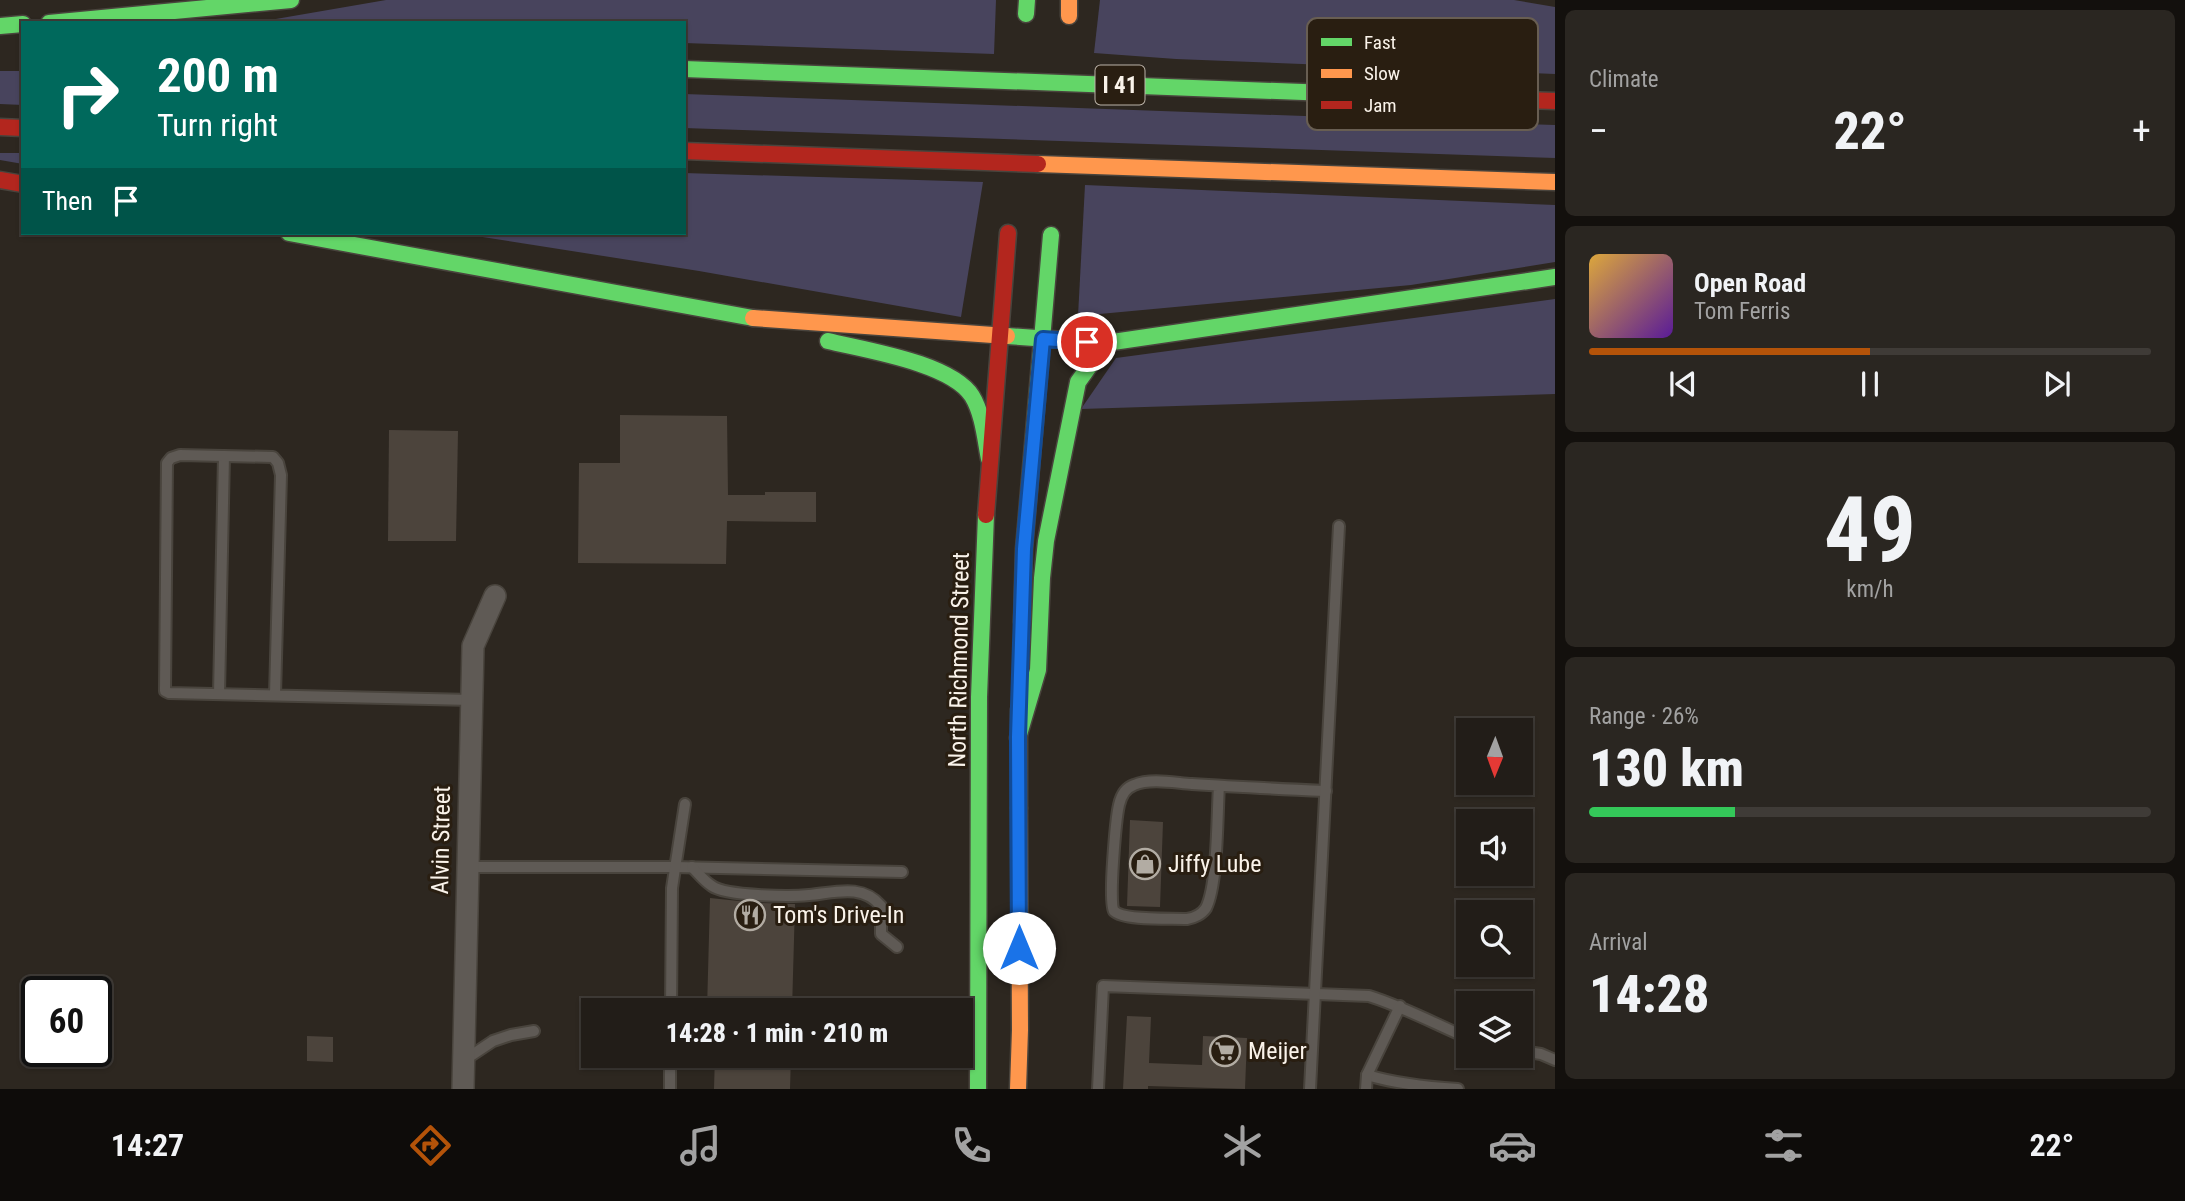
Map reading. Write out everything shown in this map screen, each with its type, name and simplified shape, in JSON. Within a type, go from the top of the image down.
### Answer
[{"type":"main road","points":[[70,21],[291,0]]},
{"type":"main road","points":[[0,26],[21,24]]},
{"type":"main road","name":"I 41","points":[[686,69],[1307,92]]},
{"type":"main road","points":[[0,127],[21,128]]},
{"type":"main road","points":[[686,151],[1555,182]]},
{"type":"main road","points":[[0,180],[21,184]]},
{"type":"main road","name":"North Richmond Street","points":[[978,1089],[979,697],[982,586],[989,459],[1008,233]]},
{"type":"main road","points":[[1021,643],[1024,549],[1051,234]]},
{"type":"main road","points":[[300,235],[745,317],[1106,344],[1555,277]]},
{"type":"main road","points":[[745,317],[787,331],[925,366],[956,379],[973,398],[989,459]]},
{"type":"main road","points":[[1018,737],[1038,670],[1046,541],[1078,382],[1106,344]]},
{"type":"main road","points":[[1018,1089],[1020,670]]},
{"type":"street","name":"Alvin Street","points":[[463,1089],[473,646],[495,596]]},
{"type":"lane","points":[[275,695],[281,475],[278,463],[273,457],[180,455],[171,458],[167,463],[164,691],[169,693],[472,700]]},
{"type":"lane","points":[[219,694],[224,456]]},
{"type":"lane","points":[[1310,1089],[1339,526]]},
{"type":"lane","points":[[1219,786],[1213,885],[1205,909],[1194,918],[1187,919],[1127,917],[1116,912],[1111,905],[1114,855],[1119,804],[1126,789],[1150,782],[1326,791]]},
{"type":"lane","points":[[671,998],[674,867],[685,804]]},
{"type":"lane","points":[[467,867],[692,867],[902,873]]},
{"type":"lane","points":[[692,867],[712,887],[728,893],[808,895],[829,891],[853,891],[868,894],[881,906],[881,934],[897,947]]},
{"type":"lane","points":[[1098,1089],[1103,986],[1369,996],[1399,1006],[1456,1033]]},
{"type":"lane","points":[[1366,1089],[1367,1075],[1399,1006]]},
{"type":"lane","points":[[463,1061],[493,1041],[534,1031]]},
{"type":"lane","points":[[1533,1053],[1555,1060]]},
{"type":"lane","points":[[670,1068],[670,1089]]},
{"type":"lane","points":[[1367,1075],[1419,1087],[1458,1089]]},
{"type":"shaded area","points":[[386,0],[996,0],[994,54],[686,43],[686,21],[264,21]]},
{"type":"shaded area","points":[[1100,0],[1514,0],[1555,7],[1555,74],[1538,73],[1538,18],[1307,18],[1307,64],[1094,53]]},
{"type":"shaded area","points":[[0,71],[21,71],[21,105],[0,104]]},
{"type":"shaded area","points":[[686,94],[1307,116],[1307,130],[1538,130],[1538,124],[1555,125],[1555,158],[686,128]]},
{"type":"shaded area","points":[[0,153],[21,153],[21,164],[0,160]]},
{"type":"shaded area","points":[[686,173],[983,182],[961,317],[699,271],[470,235],[686,235]]},
{"type":"shaded area","points":[[1085,185],[1555,205],[1555,262],[1411,285],[1078,316]]},
{"type":"shaded area","points":[[1555,299],[1555,394],[1081,409],[1116,358]]},
{"type":"building","points":[[620,415],[727,416],[728,495],[816,492],[816,522],[727,521],[726,564],[578,563],[579,463],[620,463]]},
{"type":"building","points":[[389,430],[458,431],[456,541],[388,541]]},
{"type":"building","name":"Jiffy Lube","points":[[1130,820],[1163,822],[1160,907],[1127,906]]},
{"type":"building","points":[[710,898],[795,904],[792,998],[707,998]]},
{"type":"building","points":[[1127,1016],[1151,1017],[1149,1063],[1202,1065],[1203,1036],[1247,1038],[1245,1089],[1148,1086],[1148,1089],[1123,1089]]},
{"type":"building","points":[[307,1036],[333,1037],[333,1062],[307,1061]]},
{"type":"building","points":[[715,1068],[791,1068],[790,1089],[714,1089]]},
{"type":"traffic: fast","points":[[70,21],[291,0]]},
{"type":"traffic: fast","points":[[1026,14],[1027,0]]},
{"type":"traffic: fast","points":[[0,26],[21,24]]},
{"type":"traffic: fast","points":[[686,69],[1307,92]]},
{"type":"traffic: fast","points":[[300,235],[753,318]]},
{"type":"traffic: fast","points":[[1022,622],[1024,549],[1051,235]]},
{"type":"traffic: fast","points":[[1007,336],[1106,343],[1555,277]]},
{"type":"traffic: fast","points":[[828,341],[927,366],[961,385],[972,396],[979,411],[989,459]]},
{"type":"traffic: fast","points":[[1018,738],[1038,670],[1046,541],[1078,382],[1106,343]]},
{"type":"traffic: fast","points":[[978,1089],[979,697],[986,515]]},
{"type":"traffic: fast","points":[[1019,709],[1019,808]]},
{"type":"traffic: slow","points":[[1069,0],[1069,16]]},
{"type":"traffic: slow","points":[[1038,164],[1555,182]]},
{"type":"traffic: slow","points":[[753,318],[1007,336]]},
{"type":"traffic: slow","points":[[1018,1089],[1019,808]]},
{"type":"traffic: jam","points":[[1538,100],[1555,101]]},
{"type":"traffic: jam","points":[[0,127],[21,128]]},
{"type":"traffic: jam","points":[[686,151],[1038,164]]},
{"type":"traffic: jam","points":[[0,180],[21,184]]},
{"type":"traffic: jam","points":[[986,515],[1008,233]]},
{"type":"place","name":"Jiffy Lube","points":[[1145,864]]},
{"type":"place","name":"Tom's Drive-In","points":[[750,915]]},
{"type":"place","name":"Meijer","points":[[1225,1051]]},
{"type":"route","points":[[1019,948],[1018,737],[1024,549],[1043,339],[1087,342]]}]
